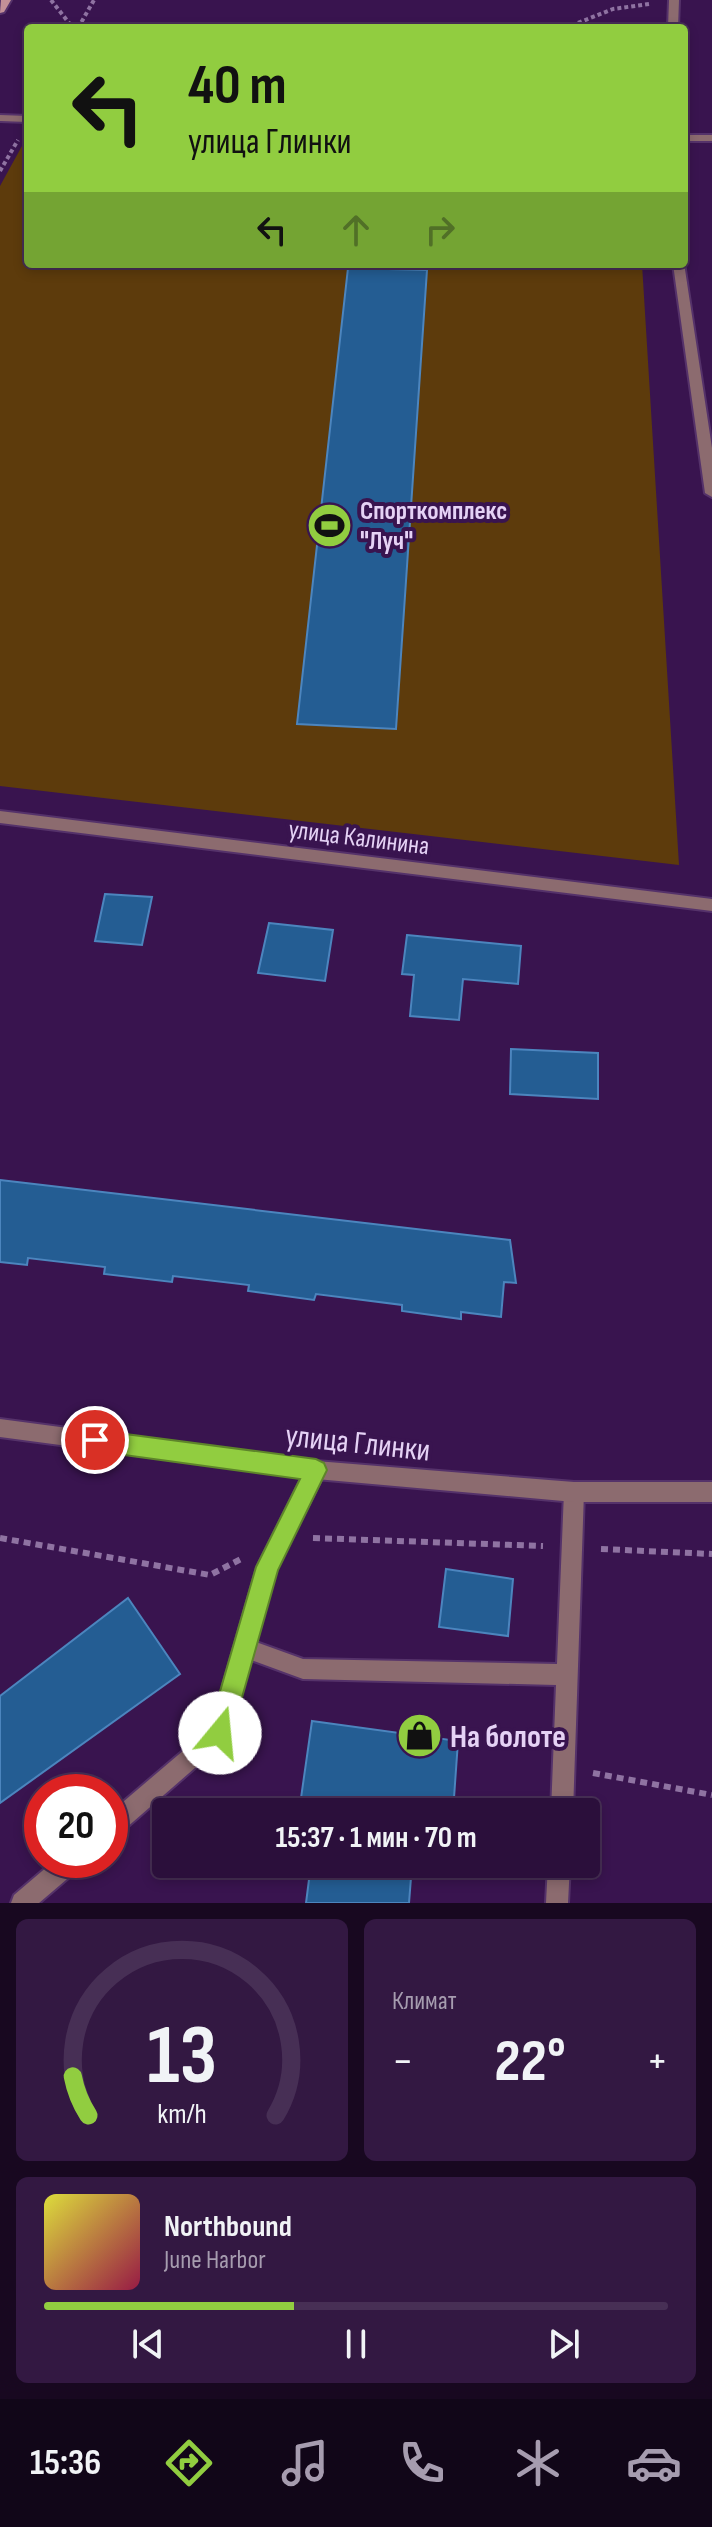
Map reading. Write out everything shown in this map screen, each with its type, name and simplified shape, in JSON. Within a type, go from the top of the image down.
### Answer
[{"type":"main road","points":[[0,10],[6,0]]},
{"type":"street","points":[[673,24],[674,0]]},
{"type":"street","points":[[0,118],[24,124]]},
{"type":"street","points":[[688,138],[712,138]]},
{"type":"street","points":[[680,268],[705,420],[712,493]]},
{"type":"street","name":"улица Калинина","points":[[0,817],[712,905]]},
{"type":"street","name":"улица Глинки","points":[[0,1428],[316,1470],[574,1492],[712,1492]]},
{"type":"street","points":[[128,1812],[220,1733],[267,1567],[316,1470]]},
{"type":"street","points":[[563,1798],[574,1492]]},
{"type":"street","points":[[246,1648],[303,1669],[569,1675]]},
{"type":"street","points":[[22,1903],[51,1878]]},
{"type":"street","points":[[557,1903],[558,1878]]},
{"type":"path","points":[[51,0],[72,24]]},
{"type":"path","points":[[78,24],[94,0]]},
{"type":"path","points":[[575,24],[613,9],[674,0]]},
{"type":"path","points":[[0,171],[24,128]]},
{"type":"path","points":[[0,1538],[210,1575],[283,1537],[712,1554]]},
{"type":"path","points":[[564,1768],[712,1795]]},
{"type":"shaded area","name":"Спорткомплекс \"Луч\"","points":[[24,142],[24,268],[642,268],[679,865],[0,786],[0,186]]},
{"type":"building","points":[[348,268],[427,270],[396,729],[297,724]]},
{"type":"building","points":[[105,894],[152,897],[142,945],[95,941]]},
{"type":"building","points":[[269,923],[333,930],[325,981],[258,973]]},
{"type":"building","points":[[407,935],[521,946],[518,984],[463,979],[459,1020],[410,1016],[414,975],[402,974]]},
{"type":"building","points":[[511,1049],[598,1053],[598,1099],[510,1094]]},
{"type":"building","points":[[0,1180],[510,1240],[516,1283],[504,1282],[501,1317],[461,1312],[461,1319],[402,1311],[402,1305],[316,1294],[314,1300],[248,1291],[249,1285],[173,1276],[172,1282],[104,1274],[105,1267],[28,1258],[27,1265],[0,1262]]},
{"type":"building","points":[[446,1569],[513,1579],[508,1636],[439,1627]]},
{"type":"building","points":[[128,1598],[180,1674],[40,1774],[24,1774],[24,1786],[0,1803],[0,1696]]},
{"type":"building","points":[[312,1721],[458,1741],[454,1798],[301,1798]]},
{"type":"building","points":[[309,1878],[411,1878],[409,1903],[306,1903]]},
{"type":"place","name":"Спорткомплекс \"Луч\"","points":[[329,525]]},
{"type":"place","name":"На болоте","points":[[419,1736]]},
{"type":"route","points":[[95,1440],[316,1470],[267,1567],[220,1733]]}]
